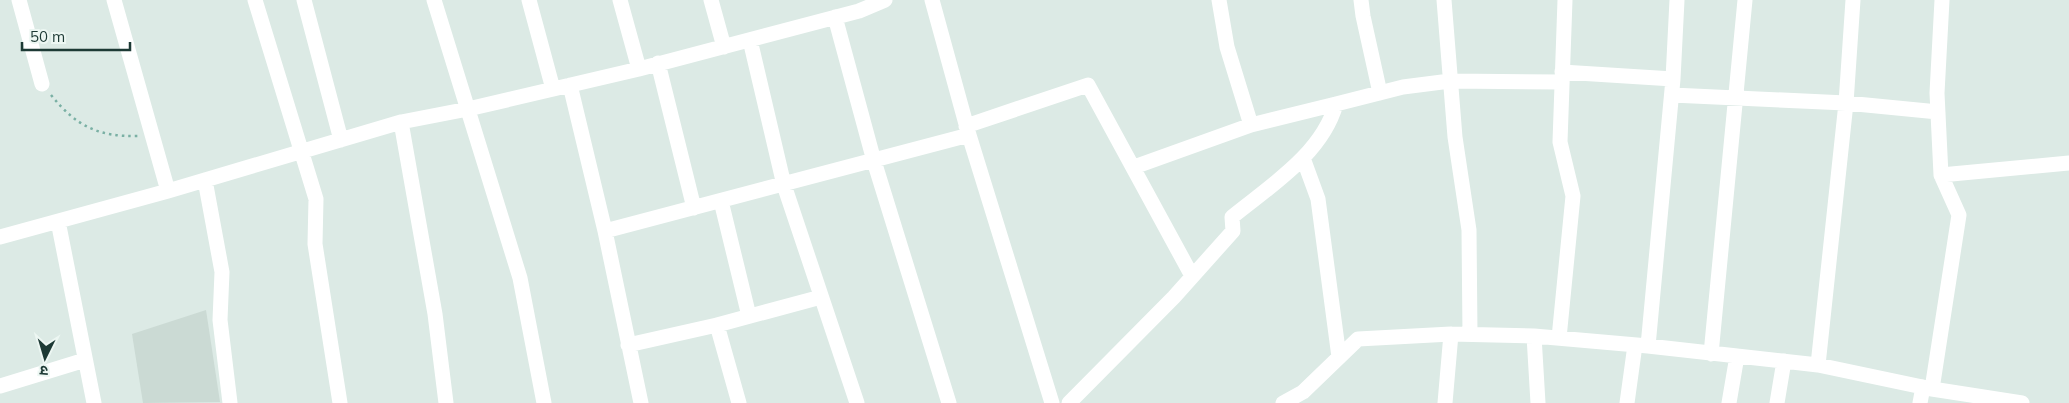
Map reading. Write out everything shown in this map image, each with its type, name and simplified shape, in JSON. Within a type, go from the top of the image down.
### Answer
[{"type":"street","points":[[19,0],[42,84]]},
{"type":"street","points":[[114,0],[168,191]]},
{"type":"street","points":[[255,0],[292,127],[302,151],[316,198],[315,244],[340,403]]},
{"type":"street","points":[[304,0],[341,140]]},
{"type":"street","points":[[434,0],[520,278],[544,403]]},
{"type":"street","points":[[529,0],[553,89]]},
{"type":"street","points":[[620,0],[639,69]]},
{"type":"street","points":[[711,0],[724,47]]},
{"type":"street","points":[[0,237],[168,191],[401,122],[639,69],[835,17],[857,6],[885,0]]},
{"type":"street","points":[[932,0],[968,131],[1052,403]]},
{"type":"street","points":[[1219,0],[1227,47],[1251,125]]},
{"type":"street","points":[[1361,0],[1362,16],[1380,93]]},
{"type":"street","points":[[1444,0],[1455,138],[1469,230],[1470,334]]},
{"type":"street","points":[[1559,338],[1573,196],[1560,142],[1565,0]]},
{"type":"street","points":[[1627,403],[1642,346],[1672,95],[1677,0]]},
{"type":"street","points":[[1711,354],[1745,0]]},
{"type":"street","points":[[1818,365],[1846,102],[1853,0]]},
{"type":"street","points":[[1920,403],[1928,388],[1959,214],[1941,176],[1938,112],[1942,0]]},
{"type":"street","points":[[835,17],[874,161],[949,403]]},
{"type":"street","points":[[750,40],[784,185],[857,403]]},
{"type":"street","points":[[658,64],[694,208]]},
{"type":"street","points":[[1134,167],[1251,125],[1403,87],[1450,81],[1562,77],[1673,79]]},
{"type":"street","points":[[605,231],[874,161],[968,131],[1088,84],[1192,276]]},
{"type":"street","points":[[570,85],[605,231],[641,403]]},
{"type":"street","points":[[1672,95],[1846,102],[1938,112]]},
{"type":"street","points":[[1069,403],[1192,276],[1232,231],[1232,217],[1304,158],[1332,117],[1336,104]]},
{"type":"street","points":[[401,122],[435,314],[446,403]]},
{"type":"street","points":[[1304,158],[1318,199],[1339,358]]},
{"type":"street","points":[[1941,176],[2069,163]]},
{"type":"street","points":[[205,180],[222,272],[220,320],[230,403]]},
{"type":"street","points":[[721,201],[749,316]]},
{"type":"street","points":[[58,221],[94,403]]},
{"type":"street","points":[[628,345],[717,325],[821,297]]},
{"type":"street","points":[[717,325],[739,403]]},
{"type":"street","points":[[1445,403],[1451,334]]},
{"type":"street","points":[[1283,403],[1303,392],[1358,339],[1451,334],[1559,338],[1818,365],[1928,388],[2022,403]]},
{"type":"street","points":[[1534,336],[1538,403]]},
{"type":"street","points":[[1729,403],[1737,356]]},
{"type":"street","points":[[0,386],[85,360]]},
{"type":"street","points":[[1777,403],[1784,361]]},
{"type":"path","points":[[42,84],[66,114],[90,130],[121,137],[152,136]]},
{"type":"shaded area","points":[[206,310],[220,402],[143,403],[132,334]]}]
